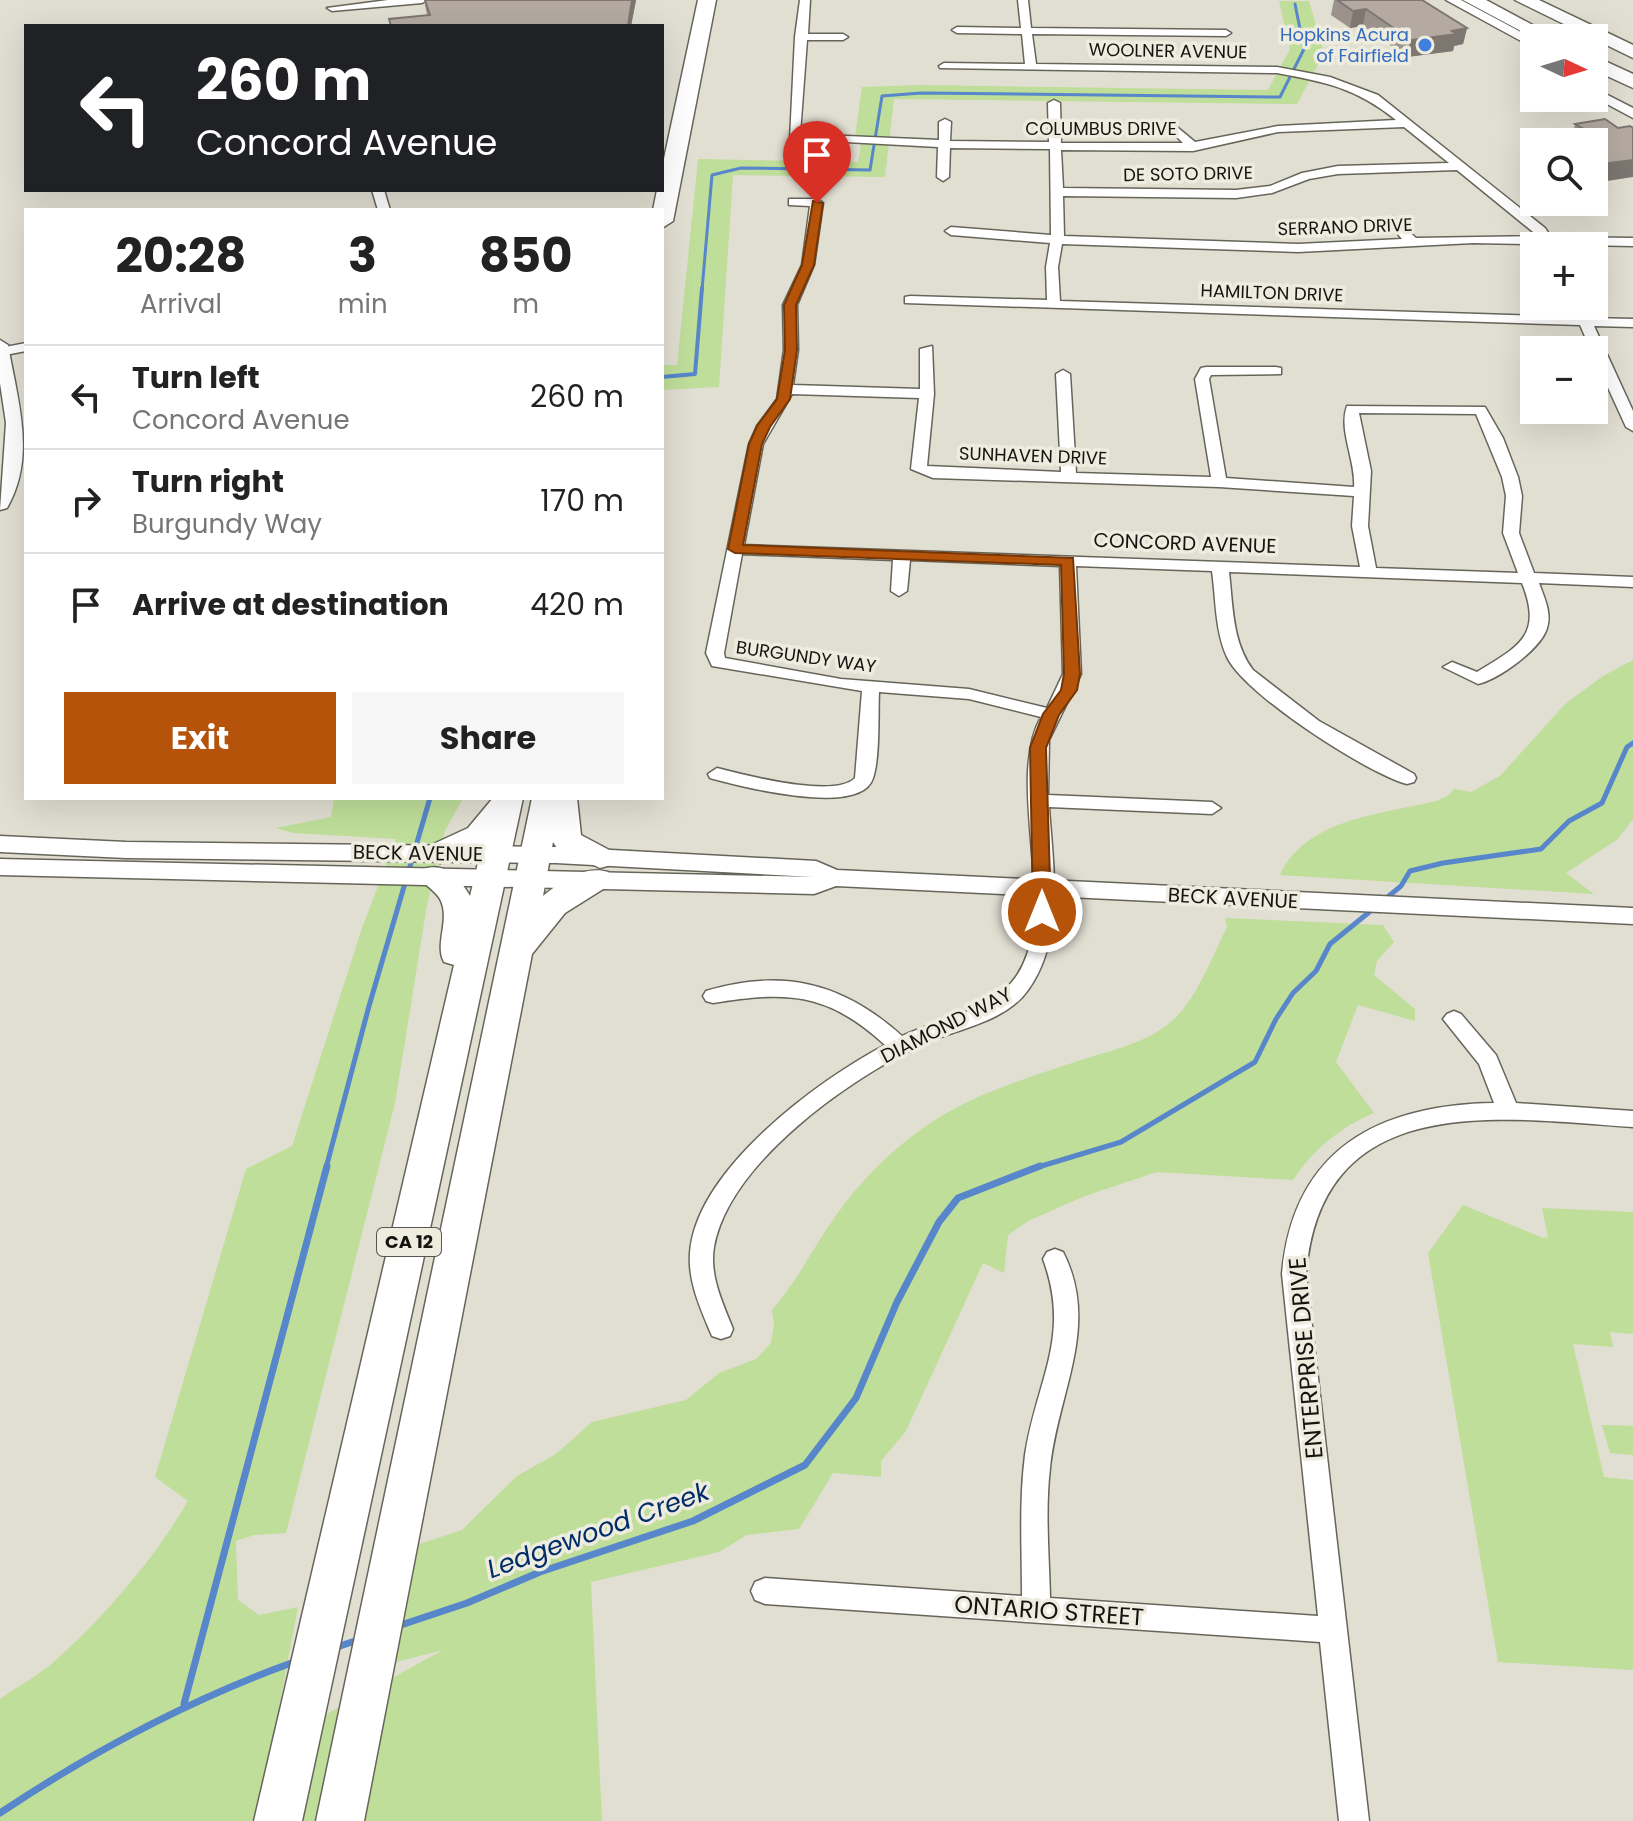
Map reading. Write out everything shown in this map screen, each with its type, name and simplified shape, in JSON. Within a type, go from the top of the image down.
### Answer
[{"type":"highway","points":[[664,211],[707,0]]},
{"type":"highway","points":[[1472,0],[1520,24]]},
{"type":"highway","points":[[1495,0],[1545,24]]},
{"type":"highway","points":[[1524,0],[1633,52]]},
{"type":"highway","points":[[1608,65],[1633,68]]},
{"type":"highway","points":[[1608,70],[1633,84]]},
{"type":"highway","points":[[1608,85],[1633,84]]},
{"type":"highway","points":[[454,1047],[451,992],[460,923],[458,900],[437,865],[479,835],[506,800]]},
{"type":"highway","name":"CA 12","points":[[278,1821],[454,1047],[507,800]]},
{"type":"highway","name":"CA 12","points":[[340,1821],[547,800]]},
{"type":"highway","points":[[513,961],[544,910],[598,868],[568,841],[563,827],[562,800]]},
{"type":"street","points":[[332,8],[422,0]]},
{"type":"street","points":[[805,0],[800,37],[843,37]]},
{"type":"street","points":[[1023,0],[1031,67]]},
{"type":"street","points":[[1452,0],[1520,37]]},
{"type":"street","points":[[957,30],[1226,33]]},
{"type":"street","points":[[1510,32],[1520,40]]},
{"type":"street","name":"COLUMBUS DRIVE","points":[[800,37],[794,137],[944,145],[1193,147],[1278,129],[1407,123]]},
{"type":"street","name":"WOOLNER AVENUE","points":[[944,66],[1277,70],[1313,76],[1374,97],[1542,232]]},
{"type":"street","points":[[1608,100],[1632,113]]},
{"type":"street","points":[[1054,103],[1058,239],[1052,267],[1054,305]]},
{"type":"street","points":[[943,177],[945,122]]},
{"type":"street","points":[[1171,125],[1193,147]]},
{"type":"street","name":"DE SOTO DRIVE","points":[[1057,192],[1236,194],[1264,191],[1306,176],[1338,170],[1459,166]]},
{"type":"street","name":"BURGUNDY WAY","points":[[793,202],[817,203],[808,265],[790,305],[791,350],[784,399],[764,426],[756,444],[715,653],[718,662],[871,688],[969,694],[1051,714]]},
{"type":"street","points":[[1393,221],[1413,243]]},
{"type":"street","name":"SERRANO DRIVE","points":[[951,231],[1058,239],[1298,248],[1473,239],[1520,241]]},
{"type":"street","name":"SERRANO DRIVE","points":[[1608,242],[1633,242]]},
{"type":"street","name":"HAMILTON DRIVE","points":[[910,300],[1633,323]]},
{"type":"street","points":[[1584,321],[1629,408],[1633,427]]},
{"type":"street","points":[[0,504],[11,473],[16,444],[11,395],[0,344],[24,339]]},
{"type":"street","points":[[0,352],[24,347]]},
{"type":"street","points":[[786,389],[927,394],[927,349]]},
{"type":"street","points":[[1219,482],[1202,379],[1206,371],[1276,371]]},
{"type":"street","points":[[1063,374],[1069,477]]},
{"type":"street","name":"SUNHAVEN DRIVE","points":[[927,394],[919,469],[933,473],[1219,482],[1361,492]]},
{"type":"street","points":[[1369,572],[1360,526],[1363,471],[1351,420],[1352,409],[1480,410],[1490,422],[1514,496],[1510,521],[1512,538],[1539,610],[1540,625],[1533,639],[1478,679],[1452,667]]},
{"type":"street","name":"CONCORD AVENUE","points":[[735,549],[1633,582]]},
{"type":"street","points":[[899,591],[902,554]]},
{"type":"street","name":"DIAMOND WAY","points":[[721,1329],[702,1284],[702,1246],[714,1210],[764,1144],[839,1082],[900,1047],[979,1013],[1020,987],[1037,953],[1041,889],[1038,748],[1051,714],[1069,690],[1072,674],[1068,561]]},
{"type":"street","points":[[1220,567],[1231,638],[1241,670],[1270,695],[1407,778]]},
{"type":"street","points":[[717,774],[757,784],[833,792],[854,789],[864,779],[871,688]]},
{"type":"street","points":[[1040,801],[1212,808]]},
{"type":"street","name":"BECK AVENUE","points":[[0,844],[437,865],[598,868],[814,886],[833,878],[1633,916]]},
{"type":"street","name":"BECK AVENUE","points":[[0,867],[119,872],[437,865]]},
{"type":"street","points":[[713,996],[788,986],[824,993],[845,1002],[881,1028],[900,1047]]},
{"type":"street","points":[[1454,1019],[1488,1061],[1509,1112]]},
{"type":"street","name":"ENTERPRISE DRIVE","points":[[1354,1821],[1294,1274],[1297,1240],[1310,1202],[1331,1172],[1362,1144],[1404,1125],[1446,1113],[1509,1112],[1633,1119]]},
{"type":"street","points":[[1036,1610],[1039,1452],[1065,1352],[1070,1313],[1066,1280],[1055,1259]]},
{"type":"street","name":"ONTARIO STREET","points":[[765,1591],[1333,1630]]},
{"type":"green space","points":[[1279,1],[1309,1],[1324,53],[1297,104],[894,99],[885,177],[733,175],[719,387],[664,390],[664,365],[677,365],[698,159],[858,162],[862,137],[855,136],[862,87],[919,85],[1268,90],[1290,49]]},
{"type":"green space","points":[[1633,660],[1633,819],[1618,839],[1566,873],[1594,894],[1280,875],[1292,856],[1326,830],[1370,815],[1436,801],[1448,796],[1454,789],[1471,792],[1500,776],[1565,704],[1603,676]]},
{"type":"green space","points":[[334,800],[462,800],[445,831],[427,905],[395,1103],[286,1533],[254,1535],[236,1541],[238,1600],[259,1615],[298,1607],[272,1744],[443,1650],[396,1662],[419,1544],[462,1530],[517,1476],[556,1454],[592,1422],[686,1400],[719,1373],[756,1359],[771,1343],[774,1325],[772,1310],[840,1210],[882,1162],[919,1131],[984,1094],[1136,1042],[1162,1029],[1184,1008],[1196,989],[1227,927],[1225,918],[1383,925],[1394,942],[1377,961],[1374,975],[1415,1009],[1415,1021],[1358,1005],[1336,1062],[1374,1113],[1328,1140],[1293,1180],[1157,1172],[1085,1196],[1028,1221],[1008,1235],[1004,1273],[983,1263],[906,1431],[881,1461],[881,1477],[833,1473],[799,1529],[747,1535],[719,1552],[591,1582],[602,1821],[0,1821],[0,1699],[36,1676],[75,1643],[145,1564],[188,1501],[155,1477],[246,1169],[292,1146],[362,928],[396,839],[293,833],[276,828],[331,817]]},
{"type":"green space","points":[[1463,1205],[1543,1238],[1548,1237],[1542,1208],[1633,1212],[1633,1334],[1610,1332],[1613,1347],[1573,1344],[1604,1477],[1633,1480],[1633,1670],[1498,1662],[1428,1253]]},
{"type":"green space","points":[[1602,1425],[1633,1426],[1633,1455],[1610,1453]]},
{"type":"building","points":[[425,0],[632,0],[628,24],[390,24],[389,19],[430,15]]},
{"type":"building","points":[[1337,0],[1422,0],[1467,28],[1452,31],[1457,34],[1411,40],[1366,9],[1353,11]]},
{"type":"building","points":[[1605,119],[1618,128],[1630,126],[1633,128],[1633,160],[1608,163],[1608,128],[1582,128],[1575,124]]},
{"type":"waterway","points":[[702,290],[712,175],[741,168],[870,170],[882,96],[921,93],[1280,97],[1304,49],[1295,4]]},
{"type":"waterway","points":[[664,377],[695,374],[702,288]]},
{"type":"waterway","name":"Ledgewood Creek","points":[[1384,900],[1401,886],[1410,871],[1443,863],[1541,849],[1569,821],[1602,803],[1627,747],[1633,743]]},
{"type":"waterway","points":[[326,1168],[369,1006],[429,800]]},
{"type":"waterway","name":"Ledgewood Creek","points":[[1035,1168],[1121,1142],[1255,1062],[1276,1019],[1293,993],[1316,971],[1330,944],[1373,909]]},
{"type":"waterway","points":[[184,1704],[327,1166]]},
{"type":"waterway","name":"Ledgewood Creek","points":[[398,1626],[467,1603],[540,1572],[693,1521],[805,1465],[856,1398],[897,1302],[939,1222],[958,1198],[1040,1166]]},
{"type":"waterway","name":"Ledgewood Creek","points":[[334,1648],[358,1640]]},
{"type":"waterway","name":"Ledgewood Creek","points":[[0,1813],[142,1728],[294,1662]]},
{"type":"place","name":"Hopkins Acura of Fairfield","points":[[1425,45]]},
{"type":"route","points":[[817,203],[808,265],[790,305],[791,350],[784,399],[764,426],[756,444],[735,549],[1068,561],[1072,674],[1069,690],[1051,714],[1038,748],[1042,912]]}]
